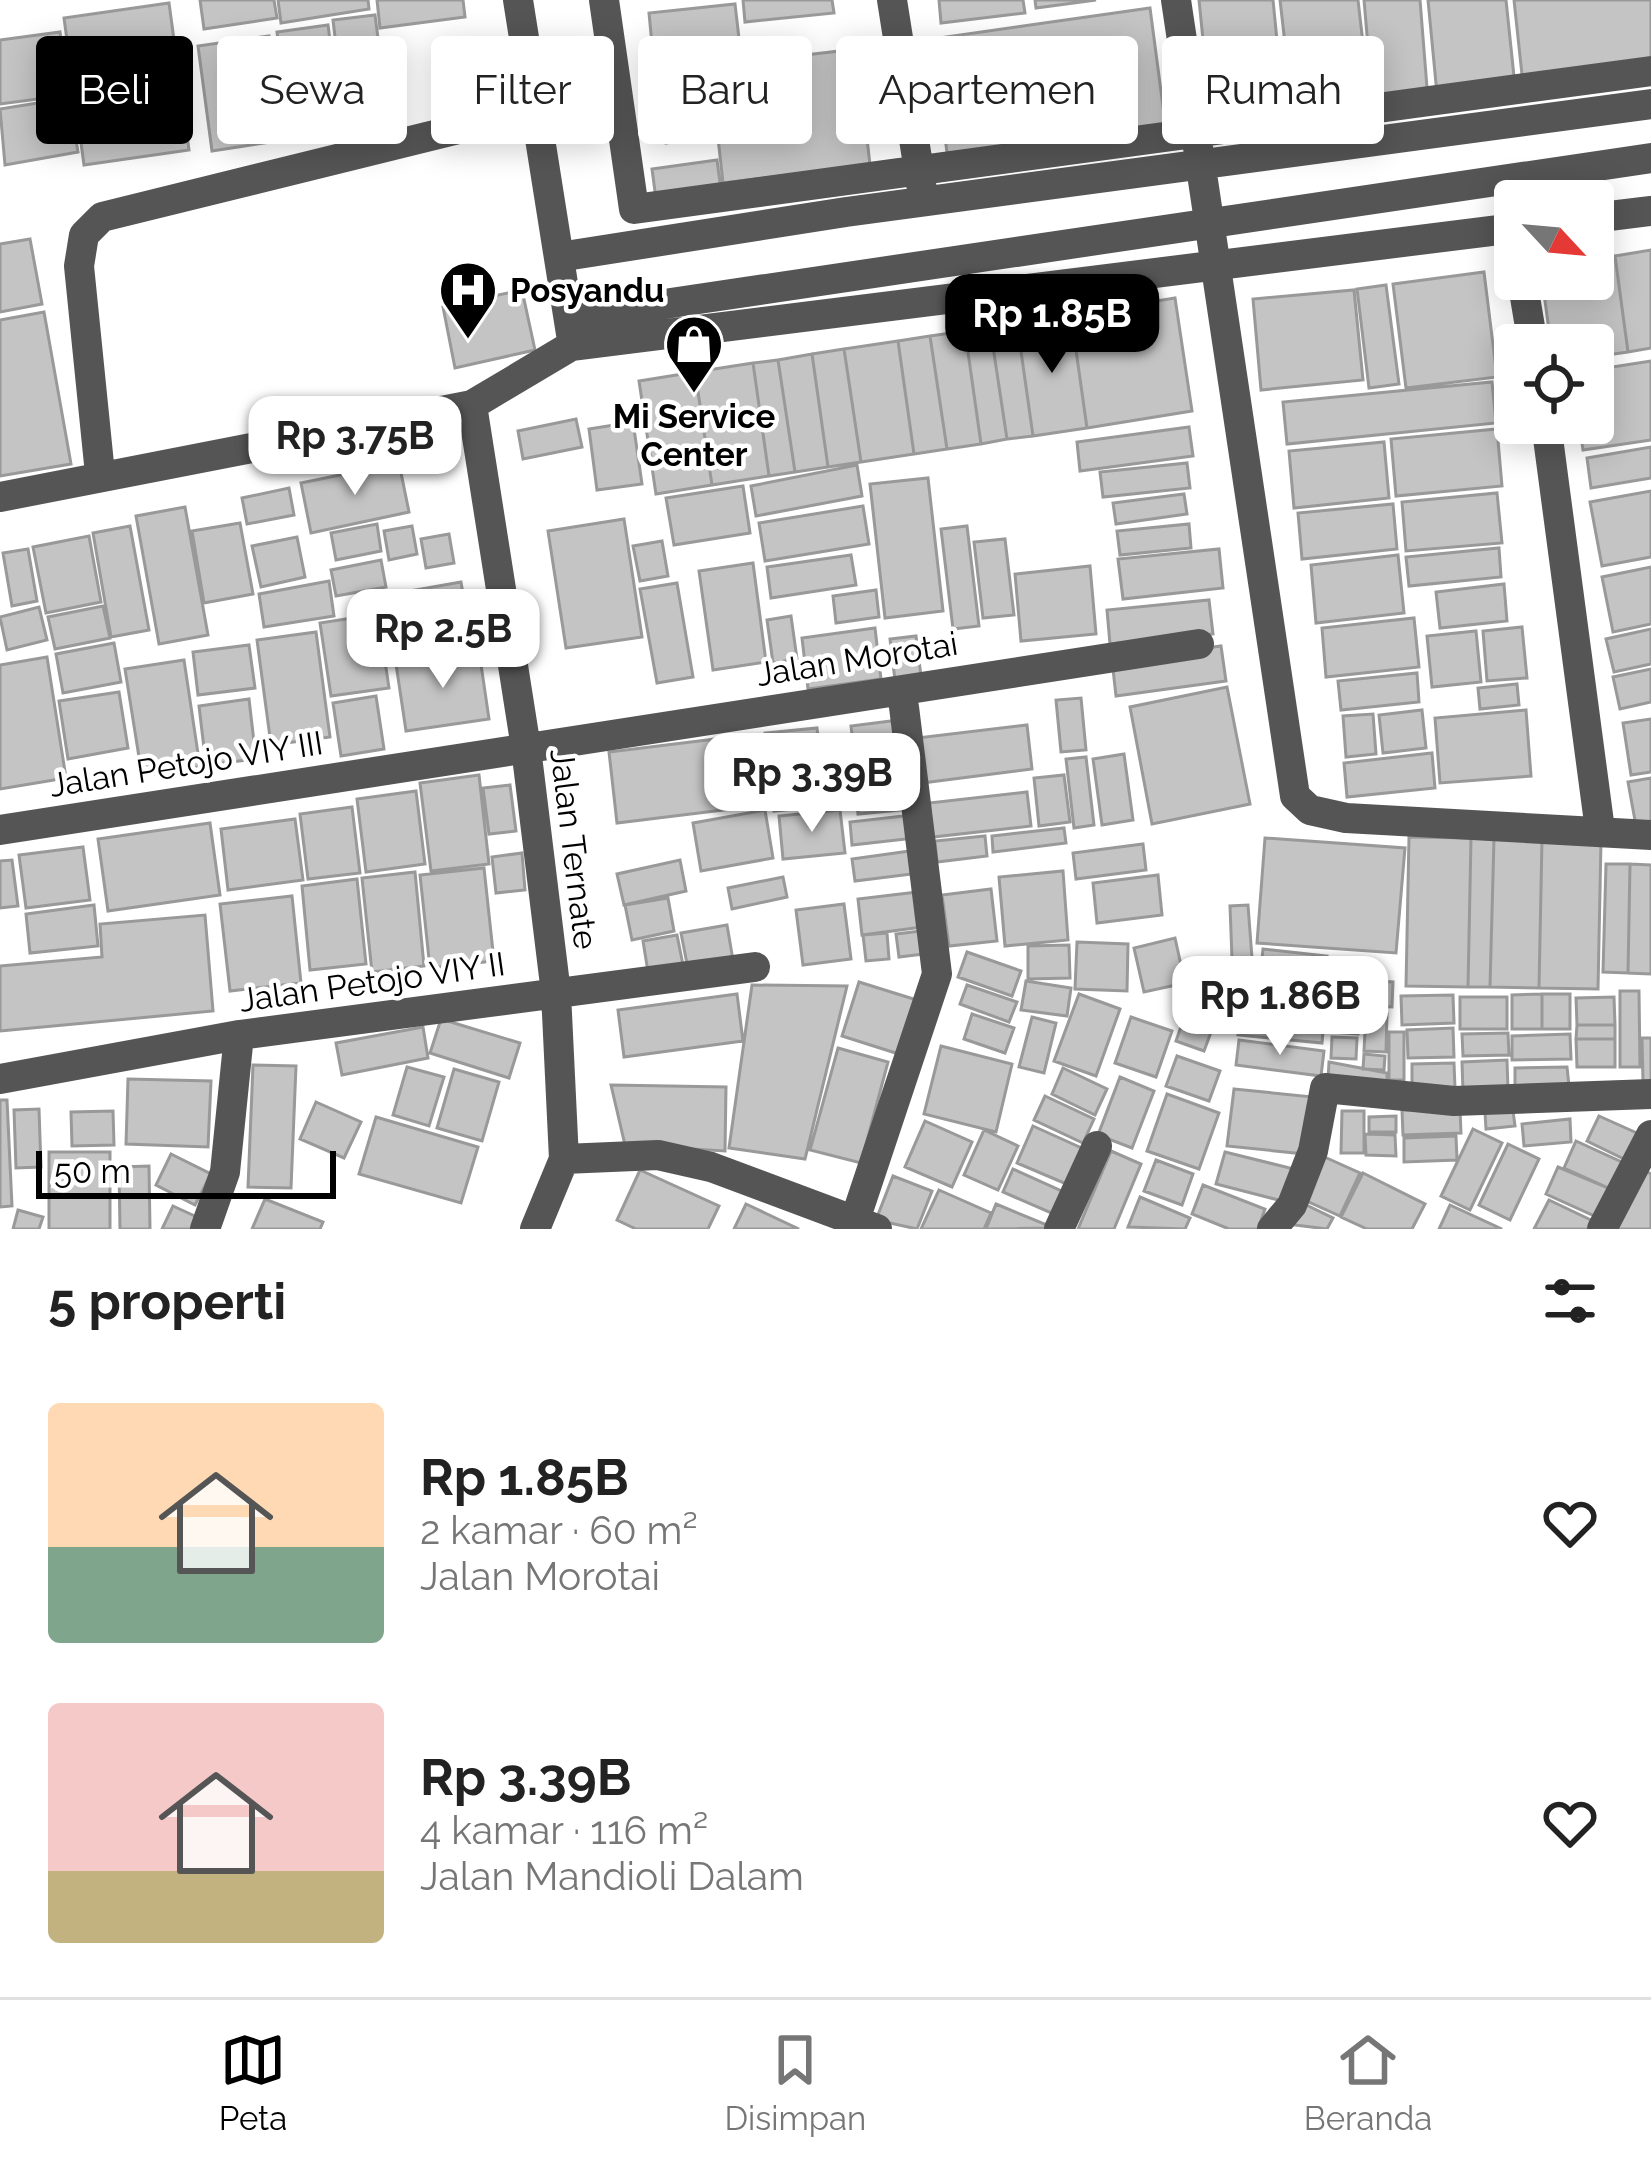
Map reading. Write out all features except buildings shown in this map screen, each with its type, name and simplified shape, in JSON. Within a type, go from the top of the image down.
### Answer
[{"type":"street","points":[[518,0],[523,36]]},
{"type":"street","points":[[604,0],[634,209],[1162,137]]},
{"type":"street","points":[[892,0],[924,202]]},
{"type":"street","points":[[1176,0],[1181,36]]},
{"type":"street","points":[[1384,107],[1651,71]]},
{"type":"street","points":[[559,257],[924,202],[1651,104]]},
{"type":"street","points":[[100,474],[79,266],[85,236],[101,217],[431,136]]},
{"type":"street","points":[[539,144],[571,332]]},
{"type":"street","points":[[1195,144],[1295,796],[1310,810],[1346,818],[1651,835]]},
{"type":"street","points":[[0,497],[472,404],[571,332],[1208,224],[1651,158]]},
{"type":"street","points":[[1614,215],[1651,211]]},
{"type":"street","points":[[571,332],[1494,232]]},
{"type":"street","name":"Jalan Ternate","points":[[472,404],[526,748],[556,993],[564,1159],[535,1229]]},
{"type":"street","points":[[1549,444],[1600,830]]},
{"type":"street","name":"Jalan Morotai","points":[[526,748],[1199,644]]},
{"type":"street","points":[[564,1159],[658,1155],[711,1167],[862,1226],[937,974],[904,707]]},
{"type":"street","name":"Jalan Petojo VIY III","points":[[0,830],[526,748]]},
{"type":"street","name":"Jalan Petojo VIY II","points":[[0,1078],[239,1035],[755,967]]},
{"type":"street","points":[[205,1229],[225,1172],[239,1035]]},
{"type":"street","points":[[1272,1229],[1292,1205],[1307,1168],[1325,1088],[1454,1101],[1651,1094]]},
{"type":"street","points":[[1602,1229],[1651,1135]]},
{"type":"street","points":[[1059,1229],[1096,1146]]},
{"type":"place","name":"Posyandu","points":[[468,341]]},
{"type":"place","name":"Mi Service Center","points":[[694,395]]}]
